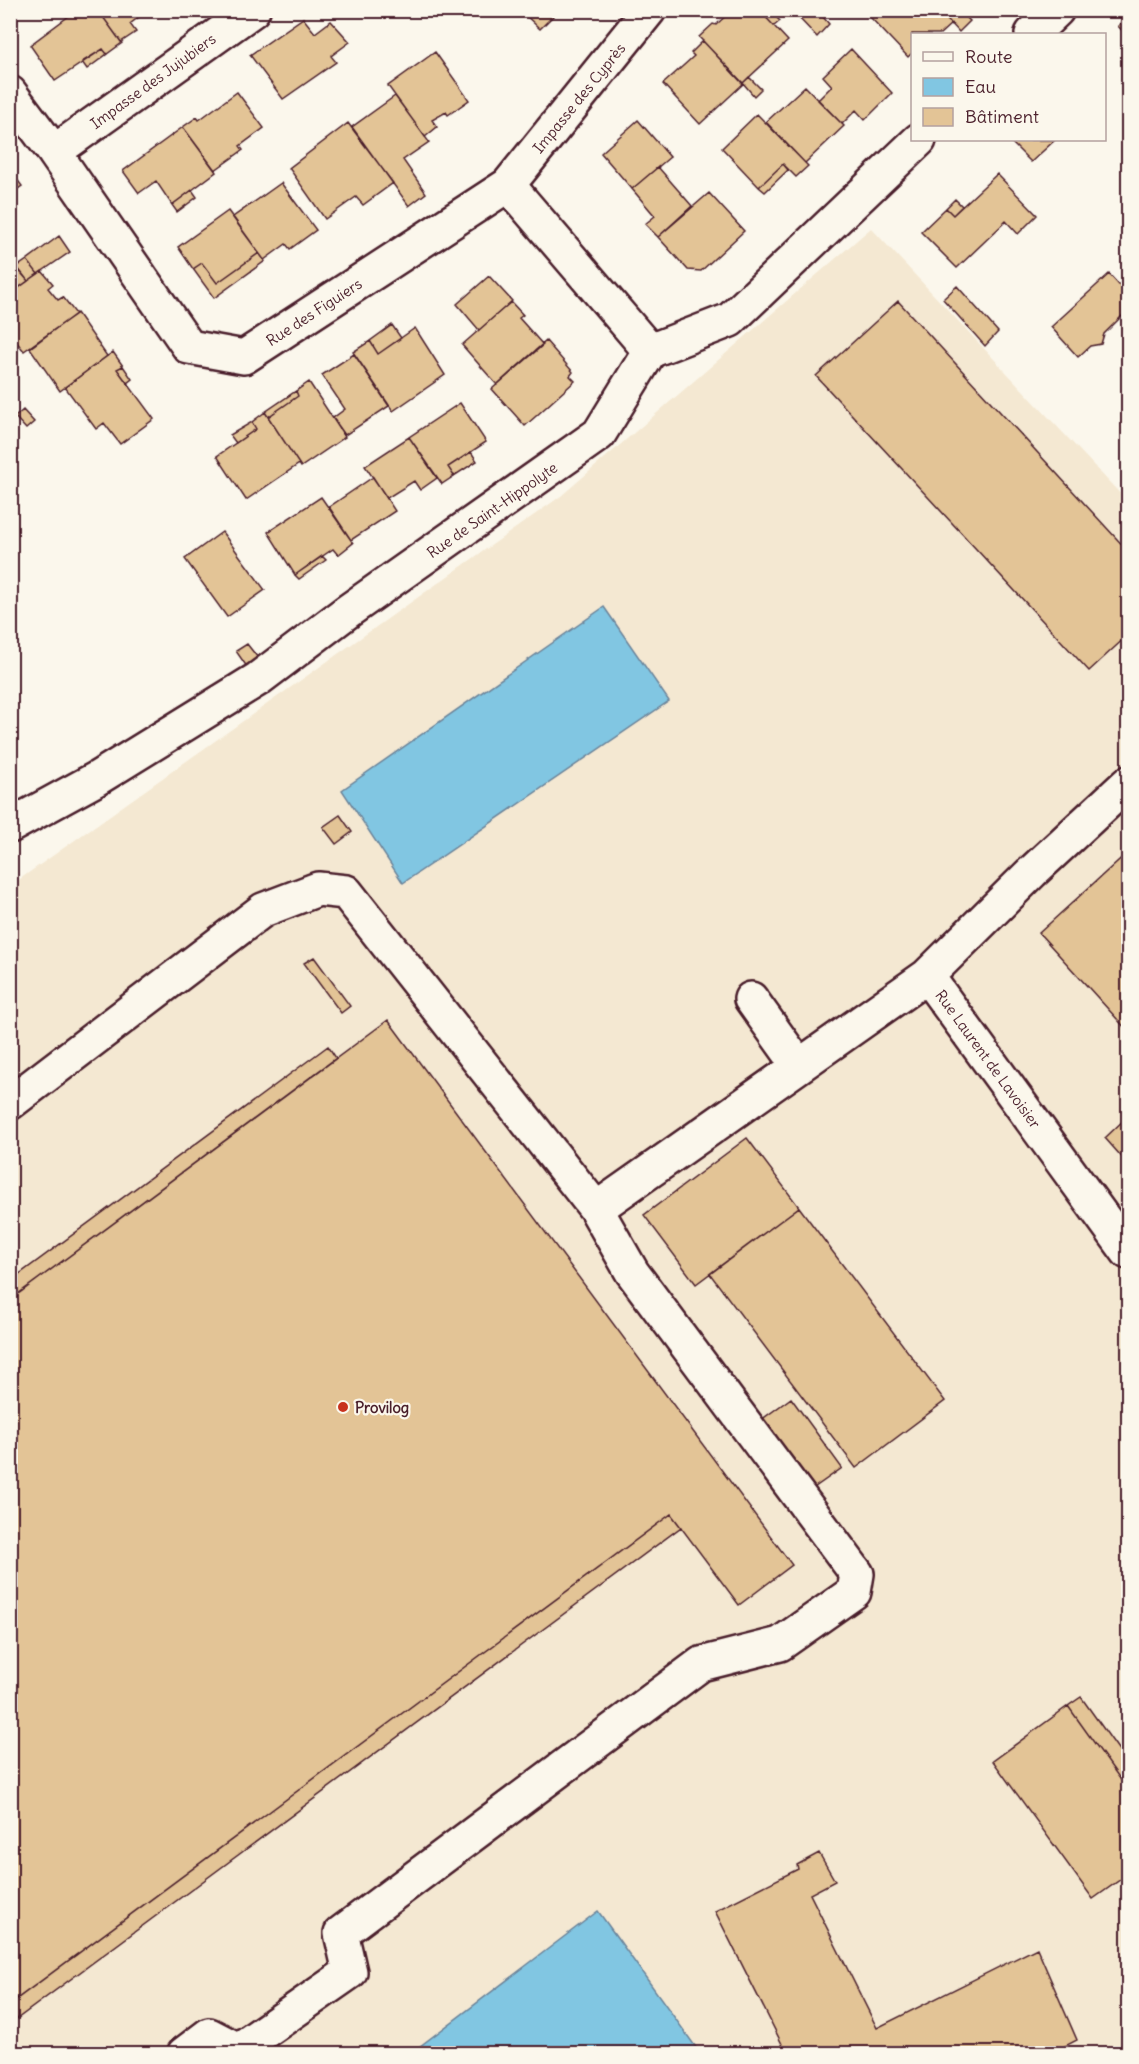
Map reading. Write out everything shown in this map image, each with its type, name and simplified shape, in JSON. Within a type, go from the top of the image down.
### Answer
[{"type":"street","name":"Impasse des Jujubiers","points":[[54,152],[253,10]]},
{"type":"street","name":"Impasse des Cyprès","points":[[508,185],[649,10]]},
{"type":"street","points":[[1033,33],[1057,10]]},
{"type":"street","name":"Rue des Figuiers","points":[[10,93],[54,152],[189,346],[244,357],[508,185]]},
{"type":"street","points":[[508,185],[650,351],[730,320],[918,141]]},
{"type":"street","name":"Rue de Saint-Hippolyte","points":[[10,826],[96,779],[258,679],[348,611],[599,434],[650,351]]},
{"type":"street","name":"Rue Laurent de Lavoisier","points":[[1128,783],[1032,872],[927,976],[1128,1251]]},
{"type":"street","points":[[10,1103],[263,910],[318,889],[346,892],[596,1209],[632,1272],[857,1574],[854,1592],[780,1644],[701,1664],[341,1933],[350,1972],[238,2050],[209,2035],[184,2054]]},
{"type":"street","points":[[596,1209],[927,976]]},
{"type":"street","points":[[751,999],[799,1066]]},
{"type":"shaded area","points":[[871,228],[1128,502],[1128,2053],[11,2053],[10,886],[561,496]]},
{"type":"water","points":[[604,607],[669,701],[403,883],[342,790]]},
{"type":"water","points":[[598,1911],[700,2053],[411,2053]]},
{"type":"building","points":[[77,10],[98,10],[122,43],[107,54],[103,49],[55,81],[30,45]]},
{"type":"building","points":[[98,10],[148,10],[130,24],[136,32],[121,42]]},
{"type":"building","points":[[520,10],[559,10],[540,29]]},
{"type":"building","points":[[732,10],[759,10],[788,41],[743,83],[699,37]]},
{"type":"building","points":[[759,10],[769,10],[780,21],[774,26]]},
{"type":"building","points":[[805,10],[817,10],[829,24],[817,37],[798,17]]},
{"type":"building","points":[[879,10],[938,10],[951,24],[941,33],[911,33],[911,54],[908,57],[871,18]]},
{"type":"building","points":[[939,10],[972,10],[966,17],[970,21],[959,32]]},
{"type":"building","points":[[1128,16],[1128,37],[1118,26]]},
{"type":"building","points":[[303,18],[315,33],[331,21],[350,42],[331,56],[336,62],[283,99],[250,55]]},
{"type":"building","points":[[703,41],[743,84],[700,124],[663,84],[694,56],[691,53]]},
{"type":"building","points":[[103,49],[107,54],[87,69],[82,62]]},
{"type":"building","points":[[851,49],[892,93],[865,120],[856,110],[842,124],[818,100],[832,86],[823,76]]},
{"type":"building","points":[[435,52],[469,100],[448,115],[446,112],[432,120],[437,127],[425,137],[388,86]]},
{"type":"building","points":[[749,77],[761,89],[754,96],[743,83]]},
{"type":"building","points":[[805,86],[844,126],[805,163],[766,122]]},
{"type":"building","points":[[237,92],[264,128],[240,146],[243,150],[215,170],[183,127],[197,117],[199,120]]},
{"type":"building","points":[[395,96],[429,142],[403,160],[426,193],[409,206],[352,127]]},
{"type":"building","points":[[757,114],[808,166],[796,177],[783,164],[759,187],[722,148]]},
{"type":"building","points":[[638,120],[670,157],[632,189],[601,153]]},
{"type":"building","points":[[348,123],[393,183],[363,205],[356,197],[325,219],[289,168]]},
{"type":"building","points":[[183,127],[216,172],[172,205],[156,181],[139,193],[123,171]]},
{"type":"building","points":[[1010,141],[1054,141],[1031,162]]},
{"type":"building","points":[[783,164],[788,170],[765,192],[759,187]]},
{"type":"building","points":[[658,167],[692,206],[658,237],[645,224],[655,216],[632,189]]},
{"type":"building","points":[[10,170],[22,186],[15,191],[10,185]]},
{"type":"building","points":[[997,174],[1037,215],[1018,234],[1006,221],[957,268],[921,232],[946,208],[953,215]]},
{"type":"building","points":[[281,183],[316,230],[290,249],[286,244],[264,260],[233,217]]},
{"type":"building","points":[[192,190],[197,197],[177,212],[172,205]]},
{"type":"building","points":[[709,193],[744,231],[701,271],[688,270],[658,237]]},
{"type":"building","points":[[955,199],[962,206],[953,215],[946,208]]},
{"type":"building","points":[[228,211],[259,253],[217,283],[202,263],[193,269],[178,247]]},
{"type":"building","points":[[59,236],[70,252],[38,274],[27,260]]},
{"type":"building","points":[[259,253],[265,261],[214,298],[193,269],[202,263],[217,283]]},
{"type":"building","points":[[10,260],[28,281],[10,294]]},
{"type":"building","points":[[27,260],[38,274],[28,281],[17,267]]},
{"type":"building","points":[[42,271],[53,284],[48,288],[58,300],[63,297],[76,314],[24,351],[10,334],[10,294]]},
{"type":"building","points":[[1109,274],[1128,295],[1128,318],[1127,320],[1123,315],[1104,334],[1101,344],[1090,346],[1078,357],[1051,327]]},
{"type":"building","points":[[489,276],[512,301],[479,330],[457,304]]},
{"type":"building","points":[[957,286],[998,332],[985,346],[943,299]]},
{"type":"building","points":[[898,301],[1128,551],[1128,635],[1089,671],[816,376]]},
{"type":"building","points":[[511,302],[523,315],[519,318],[543,345],[497,385],[462,345]]},
{"type":"building","points":[[77,313],[107,356],[60,391],[30,348]]},
{"type":"building","points":[[392,325],[401,338],[378,354],[370,341]]},
{"type":"building","points":[[415,328],[445,375],[393,411],[353,352],[370,341],[378,354]]},
{"type":"building","points":[[546,341],[573,372],[570,376],[575,381],[525,426],[492,389]]},
{"type":"building","points":[[113,352],[123,366],[117,369],[154,419],[120,444],[104,423],[96,429],[65,387]]},
{"type":"building","points":[[354,354],[389,406],[345,435],[333,418],[345,409],[322,375]]},
{"type":"building","points":[[123,366],[132,379],[127,383],[117,369]]},
{"type":"building","points":[[309,382],[345,437],[301,467],[268,417],[298,396],[296,391]]},
{"type":"building","points":[[296,391],[298,396],[268,417],[265,412]]},
{"type":"building","points":[[460,403],[486,442],[448,467],[454,476],[442,484],[409,437]]},
{"type":"building","points":[[23,410],[34,422],[26,429],[15,417]]},
{"type":"building","points":[[265,412],[299,464],[246,500],[217,456],[256,429],[252,422]]},
{"type":"building","points":[[252,422],[256,429],[236,443],[230,435]]},
{"type":"building","points":[[409,437],[437,478],[420,490],[414,481],[387,498],[365,466]]},
{"type":"building","points":[[471,452],[477,461],[454,476],[448,467]]},
{"type":"building","points":[[373,477],[395,511],[351,540],[329,507]]},
{"type":"building","points":[[321,497],[353,543],[338,555],[333,549],[295,575],[268,532]]},
{"type":"building","points":[[222,532],[265,590],[227,617],[185,559]]},
{"type":"building","points":[[322,556],[326,560],[299,579],[295,575]]},
{"type":"building","points":[[247,644],[258,658],[247,667],[236,651]]},
{"type":"building","points":[[340,815],[352,832],[336,844],[323,827]]},
{"type":"building","points":[[1128,852],[1128,1031],[1039,933]]},
{"type":"building","points":[[314,957],[350,1006],[341,1013],[304,963]]},
{"type":"building","name":"Provilog","points":[[388,1020],[792,1565],[739,1605],[671,1514],[10,2004],[10,1300]]},
{"type":"building","points":[[328,1046],[336,1058],[10,1300],[10,1281]]},
{"type":"building","points":[[1128,1116],[1128,1164],[1105,1138]]},
{"type":"building","points":[[747,1138],[799,1207],[696,1284],[644,1215]]},
{"type":"building","points":[[799,1207],[945,1401],[856,1468],[710,1274]]},
{"type":"building","points":[[791,1398],[842,1468],[808,1492],[757,1423]]},
{"type":"building","points":[[671,1514],[681,1527],[10,2024],[10,2004]]},
{"type":"building","points":[[1081,1697],[1128,1763],[1128,1790],[1068,1706]]},
{"type":"building","points":[[1068,1706],[1128,1790],[1128,1874],[1093,1899],[993,1761]]},
{"type":"building","points":[[819,1853],[835,1881],[810,1894],[877,2028],[1037,1948],[1077,2040],[1050,2054],[787,2054],[715,1911],[798,1869],[797,1865]]},
{"type":"place","name":"Provilog","points":[[343,1407]]}]
